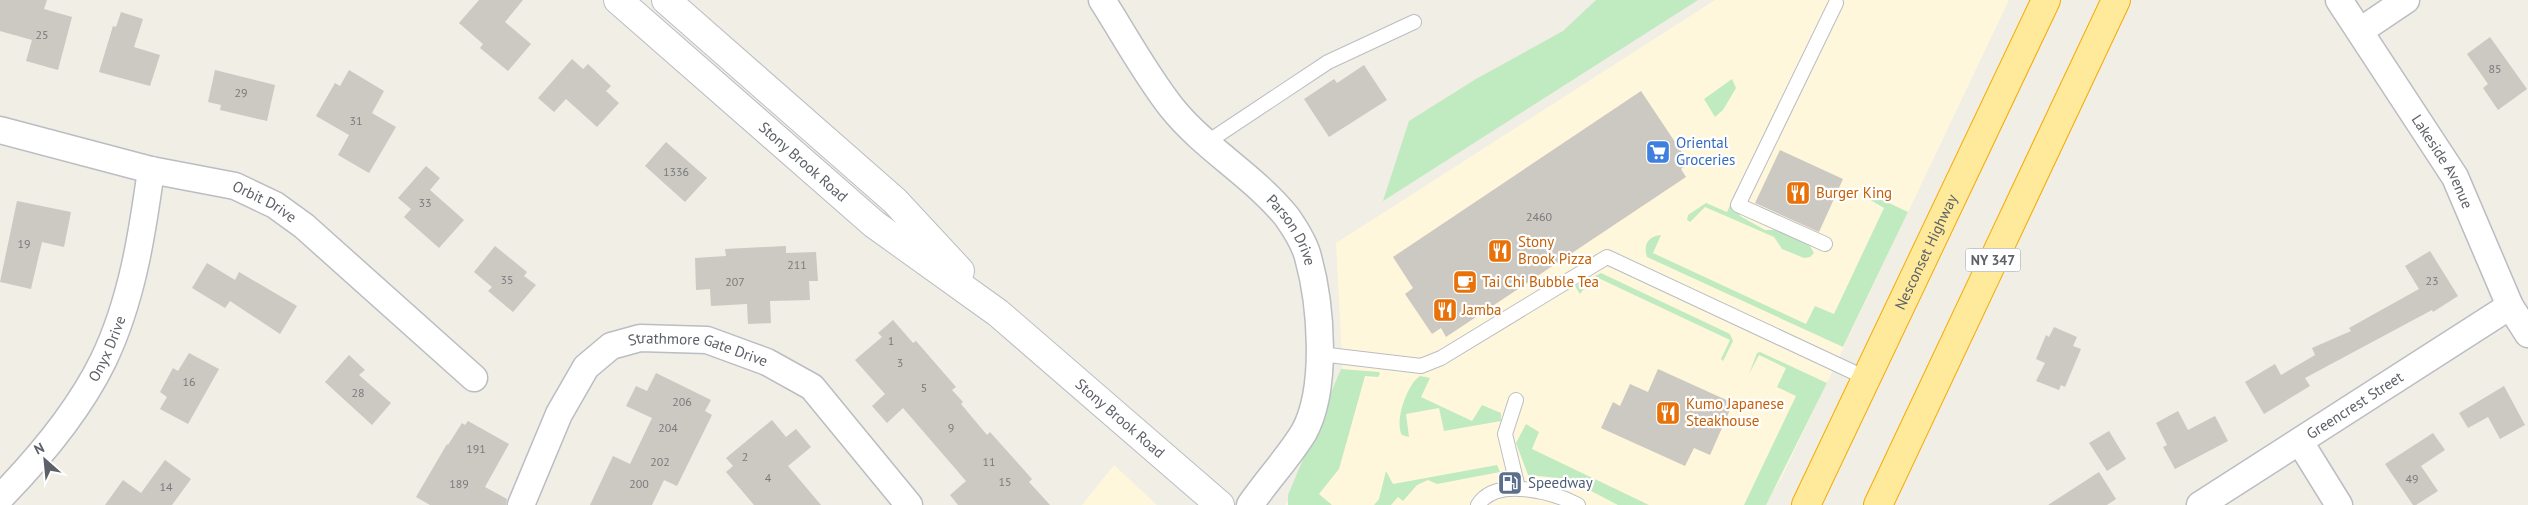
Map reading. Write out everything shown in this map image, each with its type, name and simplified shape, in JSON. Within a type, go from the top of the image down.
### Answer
[{"type":"highway","name":"Nesconset Highway","points":[[1806,505],[2046,0]]},
{"type":"highway","name":"NY 347","points":[[1878,505],[2116,0]]},
{"type":"main road","name":"Stony Brook Road","points":[[618,0],[874,224],[998,313],[1218,504]]},
{"type":"main road","name":"Stony Brook Road","points":[[666,0],[895,201],[998,313]]},
{"type":"street","name":"Parson Drive","points":[[1102,0],[1172,108],[1206,143],[1264,194],[1287,218],[1308,255],[1318,319],[1320,354],[1316,395],[1304,431],[1250,505]]},
{"type":"street","name":"Lakeside Avenue","points":[[2339,0],[2455,177],[2510,306],[2528,334]]},
{"type":"street","points":[[2360,31],[2406,0]]},
{"type":"street","name":"Orbit Drive","points":[[0,130],[151,170],[235,186],[275,205],[348,263],[474,378]]},
{"type":"street","name":"Onyx Drive","points":[[0,498],[47,446],[77,405],[103,361],[122,311],[134,270],[151,170]]},
{"type":"street","name":"Greencrest Street","points":[[2200,505],[2510,306]]},
{"type":"street","name":"Strathmore Gate Drive","points":[[521,505],[559,414],[586,366],[611,346],[640,338],[707,340],[767,362],[812,387],[909,505]]},
{"type":"street","points":[[2300,442],[2340,505]]},
{"type":"lane","points":[[1825,244],[1738,205],[1836,3]]},
{"type":"lane","points":[[1206,143],[1328,62],[1414,22]]},
{"type":"lane","points":[[1320,354],[1421,366],[1441,358],[1607,257],[1866,378]]},
{"type":"lane","points":[[1516,400],[1505,434],[1518,488]]},
{"type":"lane","points":[[1478,505],[1482,498],[1497,490],[1518,488],[1566,498],[1578,505]]},
{"type":"shaded area","points":[[1715,0],[2009,0],[1782,477],[1765,505],[1285,505],[1291,498],[1343,378],[1336,243]]},
{"type":"shaded area","points":[[1114,465],[1157,505],[1082,505]]},
{"type":"green space","points":[[1596,0],[1698,0],[1383,201],[1409,121],[1476,79],[1563,31]]},
{"type":"green space","points":[[1732,79],[1736,88],[1723,110],[1715,117],[1704,99]]},
{"type":"green space","points":[[1741,187],[1736,205],[1740,216],[1765,230],[1781,230],[1810,246],[1814,253],[1810,257],[1804,258],[1782,249],[1774,237],[1705,207],[1690,222],[1687,220],[1688,215],[1706,203],[1727,212],[1737,189]]},
{"type":"green space","points":[[1870,194],[1908,212],[1843,347],[1647,257],[1646,245],[1653,237],[1661,235],[1653,253],[1806,324],[1815,306],[1834,314],[1884,208],[1867,198]]},
{"type":"green space","points":[[1601,273],[1730,334],[1733,341],[1723,361],[1721,359],[1730,340],[1595,276]]},
{"type":"green space","points":[[1593,277],[1580,294],[1575,286]]},
{"type":"green space","points":[[1760,352],[1827,383],[1766,505],[1744,505],[1796,396],[1777,387],[1786,368],[1759,355],[1749,374],[1757,353]]},
{"type":"green space","points":[[1341,369],[1379,372],[1380,374],[1378,377],[1365,376],[1339,469],[1319,494],[1332,505],[1288,505],[1288,495]]},
{"type":"green space","points":[[1420,376],[1430,378],[1421,397],[1472,421],[1482,405],[1501,413],[1501,421],[1444,431],[1439,408],[1406,414],[1409,437],[1402,435],[1400,421],[1403,404],[1415,380]]},
{"type":"green space","points":[[1526,424],[1539,432],[1532,449],[1649,505],[1618,505],[1568,479],[1528,475],[1516,443]]},
{"type":"green space","points":[[1497,465],[1500,472],[1437,484],[1428,480],[1417,485],[1403,501],[1398,497],[1391,505],[1374,505],[1379,499],[1386,471],[1393,484]]},
{"type":"building","points":[[0,0],[47,0],[44,9],[72,17],[58,70],[26,61],[32,40],[0,31]]},
{"type":"building","points":[[479,0],[523,0],[505,22],[531,44],[508,71],[480,48],[483,44],[459,23]]},
{"type":"building","points":[[121,12],[143,19],[134,47],[160,55],[150,86],[99,72],[113,26],[116,27]]},
{"type":"building","points":[[2490,37],[2527,89],[2498,110],[2483,88],[2488,84],[2467,54]]},
{"type":"building","points":[[572,59],[583,69],[588,64],[611,86],[606,91],[619,103],[597,127],[566,99],[554,112],[538,98]]},
{"type":"building","points":[[1364,65],[1387,100],[1329,137],[1304,99],[1334,79],[1337,83]]},
{"type":"building","points":[[215,70],[275,85],[267,121],[220,110],[221,105],[208,102]]},
{"type":"building","points":[[349,70],[384,91],[372,113],[396,127],[369,173],[338,155],[349,135],[316,116],[335,83],[340,86]]},
{"type":"building","points":[[1641,91],[1689,163],[1681,169],[1686,177],[1446,337],[1441,328],[1432,334],[1405,294],[1413,288],[1393,257]]},
{"type":"building","points":[[666,142],[707,178],[685,202],[645,166]]},
{"type":"building","name":"Burger King","points":[[1780,150],[1843,179],[1819,232],[1755,203]]},
{"type":"building","points":[[426,166],[440,178],[430,190],[464,220],[439,248],[404,217],[411,209],[398,198]]},
{"type":"building","points":[[17,201],[71,212],[64,247],[42,242],[31,289],[0,282]]},
{"type":"building","points":[[495,246],[527,272],[524,276],[536,285],[513,312],[488,291],[492,287],[474,272]]},
{"type":"building","points":[[786,246],[786,253],[816,252],[818,281],[809,281],[810,300],[770,301],[771,323],[748,324],[747,304],[711,306],[710,289],[696,290],[695,258],[726,256],[725,249]]},
{"type":"building","points":[[2430,251],[2458,296],[2433,312],[2432,310],[2305,378],[2310,386],[2264,414],[2245,382],[2275,364],[2281,375],[2315,355],[2312,348],[2351,331],[2349,328],[2419,289],[2405,266]]},
{"type":"building","points":[[207,263],[235,280],[239,272],[297,306],[280,334],[230,301],[225,308],[192,288]]},
{"type":"building","points":[[893,320],[913,343],[916,341],[956,387],[952,390],[963,402],[961,404],[987,435],[990,432],[1032,479],[1029,482],[1050,505],[958,505],[950,495],[966,481],[903,408],[887,423],[872,406],[885,394],[855,360],[882,337],[878,333]]},
{"type":"building","points":[[2054,327],[2077,337],[2073,346],[2081,349],[2065,387],[2061,385],[2059,390],[2036,381],[2045,363],[2036,359],[2046,335],[2049,337]]},
{"type":"building","points":[[189,353],[219,369],[188,424],[160,409],[167,397],[160,392],[173,368],[178,371]]},
{"type":"building","points":[[349,355],[365,370],[359,375],[391,403],[372,425],[325,382]]},
{"type":"building","name":"Kumo Japanese Steakhouse","points":[[1658,369],[1733,403],[1710,455],[1694,448],[1685,466],[1601,428],[1613,402],[1620,406],[1630,384],[1648,392]]},
{"type":"building","points":[[656,373],[711,400],[705,411],[712,415],[677,486],[664,480],[652,505],[590,505],[613,456],[630,464],[652,418],[626,406],[636,386],[647,391]]},
{"type":"building","points":[[2504,386],[2525,425],[2500,439],[2488,417],[2468,428],[2459,413]]},
{"type":"building","points":[[2178,411],[2188,430],[2215,416],[2228,441],[2175,469],[2163,447],[2167,445],[2156,423]]},
{"type":"building","points":[[772,420],[786,437],[796,429],[811,447],[788,466],[821,505],[754,505],[726,472],[733,466],[726,458]]},
{"type":"building","points":[[468,421],[509,444],[485,487],[507,499],[506,505],[430,505],[416,497],[447,444],[462,423],[465,425]]},
{"type":"building","points":[[2109,431],[2126,459],[2107,471],[2089,443]]},
{"type":"building","points":[[2433,433],[2445,450],[2421,466],[2438,491],[2413,505],[2385,464]]},
{"type":"building","points":[[165,460],[191,479],[172,505],[105,505],[123,480],[141,493]]},
{"type":"building","points":[[2099,472],[2116,499],[2107,505],[2048,505]]},
{"type":"place","name":"Oriental Groceries","points":[[1658,152]]},
{"type":"place","name":"Burger King","points":[[1798,193]]},
{"type":"place","name":"Stony Brook Pizza","points":[[1500,251]]},
{"type":"place","name":"Tai Chi Bubble Tea","points":[[1465,282]]},
{"type":"place","name":"Jamba","points":[[1445,310]]},
{"type":"place","name":"Kumo Japanese Steakhouse","points":[[1668,413]]},
{"type":"place","name":"Speedway","points":[[1510,483]]}]
